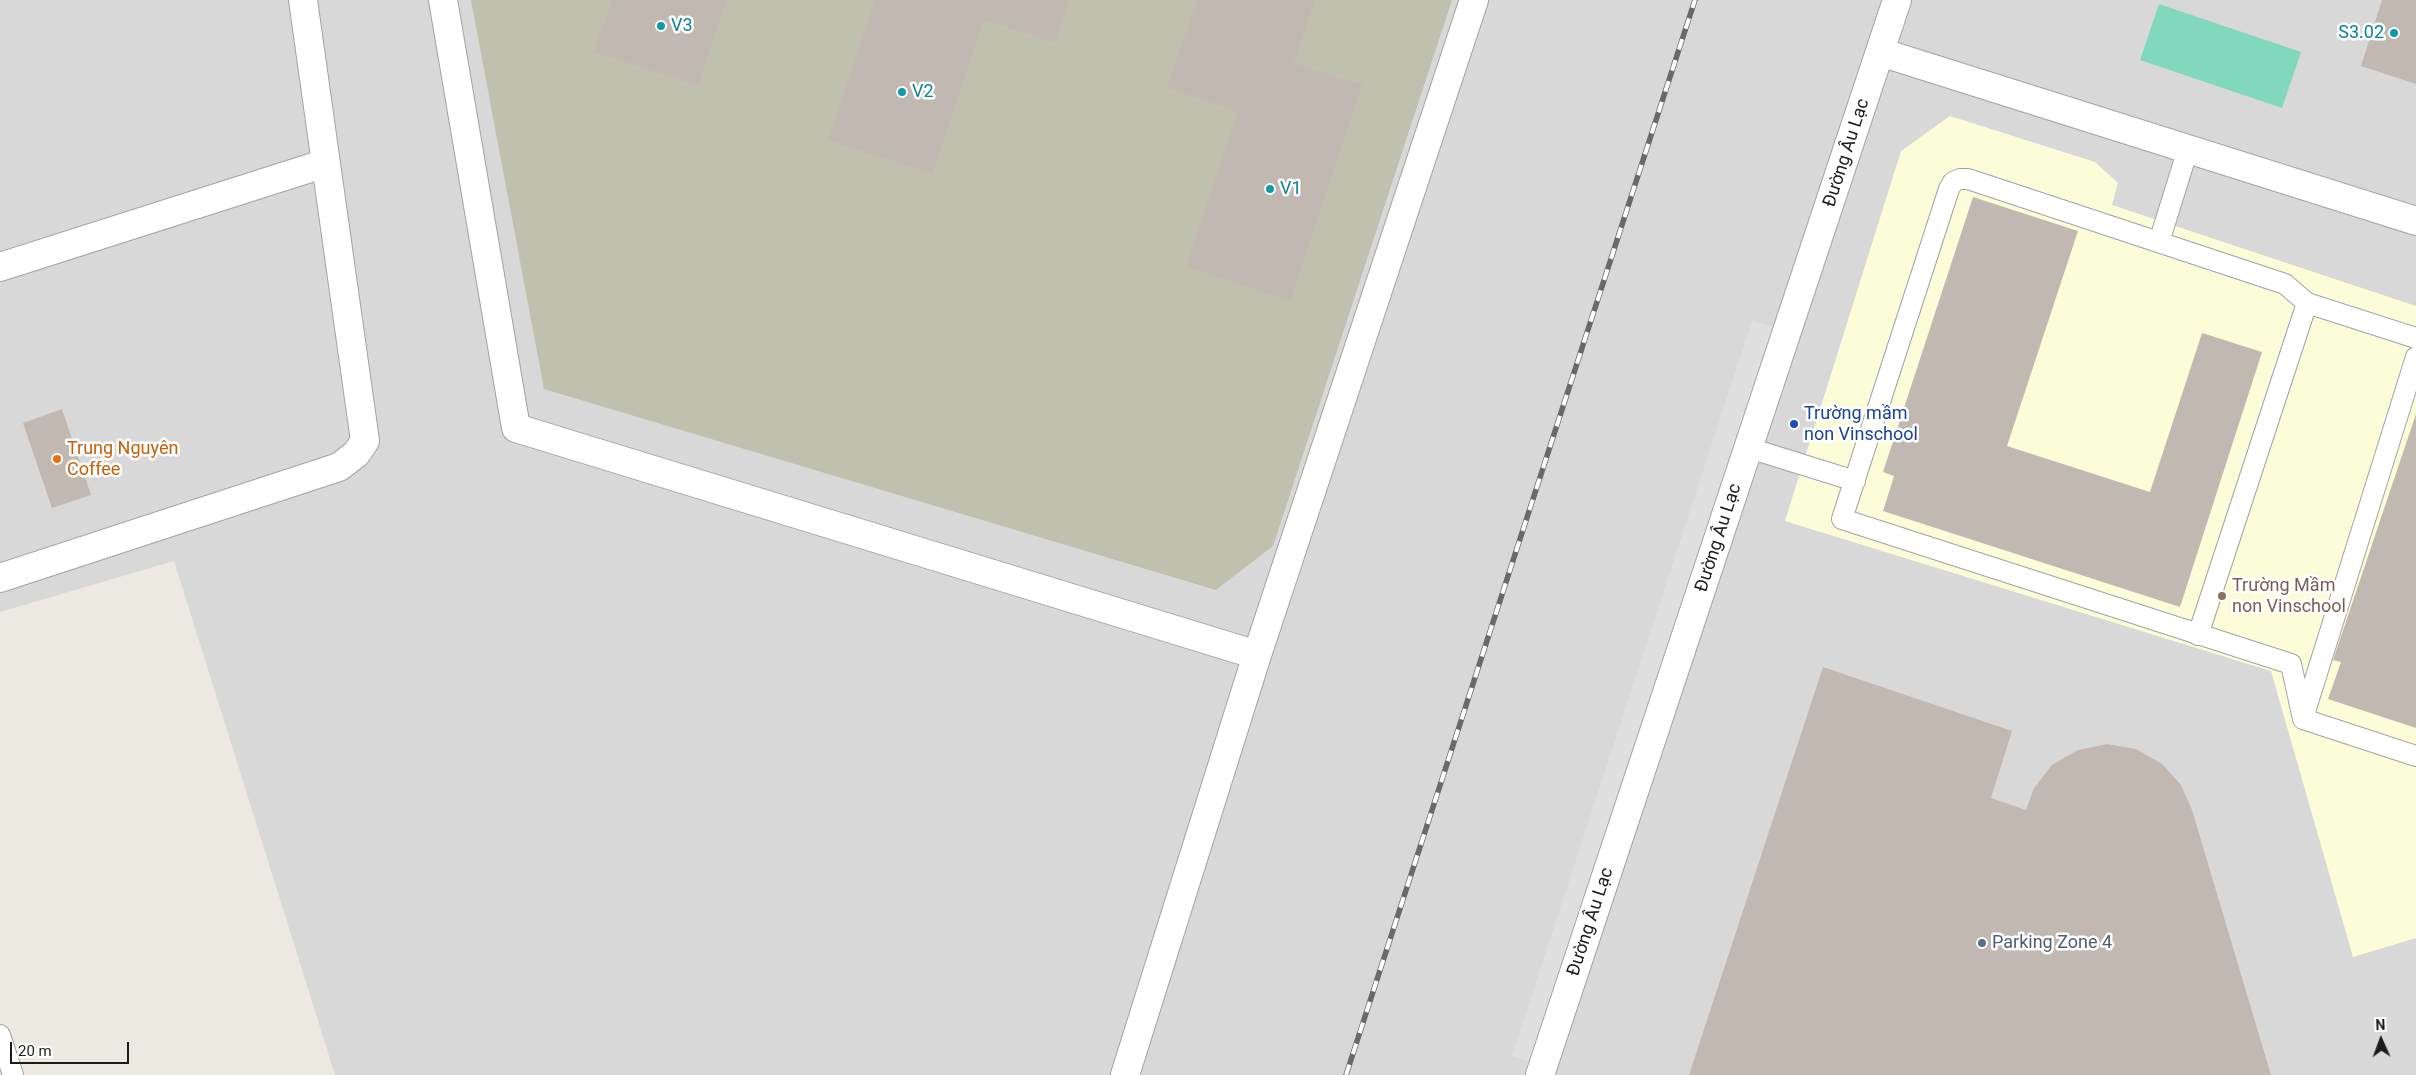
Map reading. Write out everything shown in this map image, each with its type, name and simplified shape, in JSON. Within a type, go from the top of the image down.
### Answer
[{"type":"street","points":[[0,578],[339,467],[356,454],[365,442],[303,0]]},
{"type":"street","points":[[443,0],[516,428],[1257,655]]},
{"type":"street","points":[[1125,1075],[1257,655],[1474,0]]},
{"type":"street","name":"Đường Âu Lạc","points":[[1540,1075],[1897,0]]},
{"type":"street","points":[[1880,52],[2416,221]]},
{"type":"street","points":[[0,267],[326,163]]},
{"type":"lane","points":[[2159,242],[2188,149]]},
{"type":"lane","points":[[2302,719],[2291,664],[1842,519],[1948,189],[1953,182],[1960,179],[1968,179],[2285,284],[2306,303],[2416,338]]},
{"type":"lane","points":[[2198,635],[2306,303]]},
{"type":"lane","points":[[2302,719],[2416,357]]},
{"type":"lane","points":[[1748,448],[1854,481]]},
{"type":"lane","points":[[2302,719],[2416,756]]},
{"type":"lane","points":[[0,1035],[13,1075]]},
{"type":"shaded area","points":[[0,0],[2416,0],[2416,1075],[335,1075],[174,561],[0,612]]},
{"type":"shaded area","points":[[471,0],[1452,0],[1273,546],[1216,590],[544,389]]},
{"type":"shaded area","name":"Trường Mầm non Vinschool","points":[[1950,116],[2095,162],[2118,183],[2112,205],[2416,306],[2416,938],[2353,957],[2271,671],[1785,521],[1901,151]]},
{"type":"shaded area","points":[[1752,321],[1776,328],[1535,1063],[1512,1056]]},
{"type":"green space","points":[[2159,4],[2301,52],[2282,108],[2140,60]]},
{"type":"building","name":"V3","points":[[612,0],[727,0],[698,86],[594,52]]},
{"type":"building","name":"V2","points":[[875,0],[1069,0],[1055,43],[984,20],[932,174],[828,140]]},
{"type":"building","name":"V1","points":[[1197,0],[1315,0],[1294,63],[1362,85],[1290,301],[1186,266],[1238,112],[1167,88]]},
{"type":"building","name":"S3.02","points":[[2382,0],[2416,0],[2416,84],[2361,66]]},
{"type":"building","points":[[1973,197],[2078,231],[2007,446],[2150,492],[2202,333],[2262,352],[2180,607],[1883,511],[1894,476],[1883,472]]},
{"type":"building","name":"Trung Nguyên Coffee","points":[[62,409],[91,495],[52,508],[23,423]]},
{"type":"building","points":[[2416,414],[2416,728],[2328,699],[2341,662],[2333,660]]},
{"type":"building","name":"Parking Zone 4","points":[[1823,667],[2012,731],[1991,798],[2026,810],[2034,788],[2052,765],[2078,750],[2107,744],[2136,749],[2162,764],[2181,785],[2192,810],[2271,1075],[1689,1075]]},
{"type":"railway","points":[[1346,1075],[1695,0]]},
{"type":"place","name":"V3","points":[[661,26]]},
{"type":"place","name":"S3.02","points":[[2394,33]]},
{"type":"place","name":"V2","points":[[902,92]]},
{"type":"place","name":"V1","points":[[1270,189]]},
{"type":"place","name":"Trường mầm non Vinschool","points":[[1794,424]]},
{"type":"place","name":"Trung Nguyên Coffee","points":[[57,459]]},
{"type":"place","name":"Trường Mầm non Vinschool","points":[[2222,596]]},
{"type":"place","name":"Parking Zone 4","points":[[1982,943]]}]
